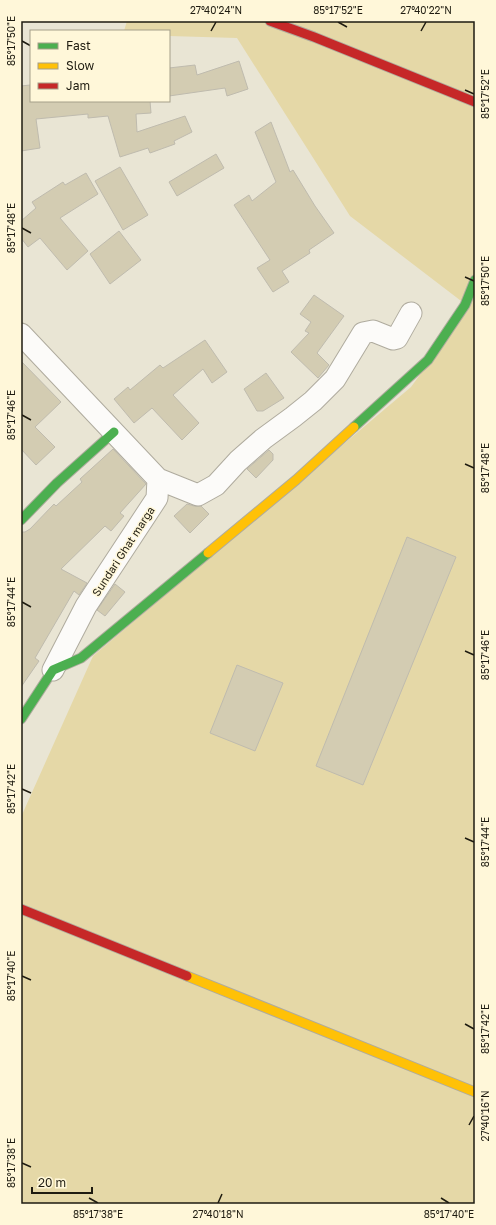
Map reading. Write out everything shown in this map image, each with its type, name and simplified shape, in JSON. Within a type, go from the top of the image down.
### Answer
[{"type":"street","points":[[270,21],[314,37],[475,102]]},
{"type":"street","points":[[21,719],[53,670],[80,658],[290,486],[428,360],[465,305],[475,280]]},
{"type":"street","points":[[21,334],[158,478],[198,495],[216,485],[238,461],[263,439],[308,405],[335,379],[363,333],[373,331],[393,339],[397,338],[411,313]]},
{"type":"street","points":[[21,520],[57,482],[114,432]]},
{"type":"street","name":"Sundari Ghat marga","points":[[53,670],[86,606],[157,498],[158,478]]},
{"type":"street","points":[[21,909],[475,1092]]},
{"type":"shaded area","points":[[127,21],[475,21],[475,1204],[21,1204],[21,817],[93,656],[411,387],[469,307],[350,216],[237,38],[170,36],[170,30],[124,30]]},
{"type":"building","points":[[239,61],[248,89],[227,96],[225,88],[170,96],[170,68],[195,65],[197,75]]},
{"type":"building","points":[[30,85],[30,102],[150,102],[151,113],[136,114],[137,132],[185,116],[192,132],[174,141],[175,144],[150,153],[148,148],[120,157],[108,116],[88,118],[88,114],[36,119],[40,148],[21,151],[21,86]]},
{"type":"building","points":[[271,122],[290,172],[293,170],[334,233],[309,250],[310,253],[282,271],[289,282],[273,292],[257,268],[270,260],[234,205],[249,195],[252,201],[276,182],[255,132]]},
{"type":"building","points":[[216,154],[224,168],[177,196],[169,182]]},
{"type":"building","points":[[120,167],[148,215],[123,230],[95,181]]},
{"type":"building","points":[[86,173],[98,194],[60,218],[88,251],[67,270],[40,238],[28,247],[21,238],[21,221],[36,208],[32,202],[63,182],[65,185]]},
{"type":"building","points":[[119,231],[141,260],[110,284],[90,254]]},
{"type":"building","points":[[314,295],[344,316],[317,353],[329,365],[318,378],[291,352],[309,333],[305,331],[311,322],[300,314]]},
{"type":"building","points":[[205,340],[227,372],[212,383],[203,369],[173,395],[199,423],[182,440],[152,408],[134,423],[114,399],[128,387],[130,390],[160,365],[163,368]]},
{"type":"building","points":[[21,361],[61,402],[35,427],[55,447],[36,465],[21,449]]},
{"type":"building","points":[[266,373],[284,398],[263,411],[257,411],[244,389]]},
{"type":"building","points":[[113,449],[146,484],[120,513],[124,516],[111,531],[105,526],[61,569],[87,583],[79,595],[74,591],[35,658],[39,661],[21,687],[21,532],[25,532],[30,529],[54,504],[56,506],[82,482],[80,479]]},
{"type":"building","points":[[269,450],[273,454],[273,460],[256,478],[247,469]]},
{"type":"building","points":[[187,504],[201,506],[209,514],[190,533],[174,516]]},
{"type":"building","points":[[407,537],[456,557],[363,785],[316,766]]},
{"type":"building","points":[[115,584],[125,592],[105,616],[97,610]]},
{"type":"building","points":[[237,665],[283,683],[255,751],[210,733]]},
{"type":"traffic: fast","points":[[354,427],[428,360],[465,305],[475,280]]},
{"type":"traffic: fast","points":[[21,520],[57,483],[114,432]]},
{"type":"traffic: fast","points":[[21,719],[53,670],[81,658],[208,553]]},
{"type":"traffic: slow","points":[[208,553],[296,480],[354,427]]},
{"type":"traffic: slow","points":[[187,976],[475,1092]]},
{"type":"traffic: jam","points":[[270,21],[314,37],[475,102]]},
{"type":"traffic: jam","points":[[21,909],[187,976]]}]
